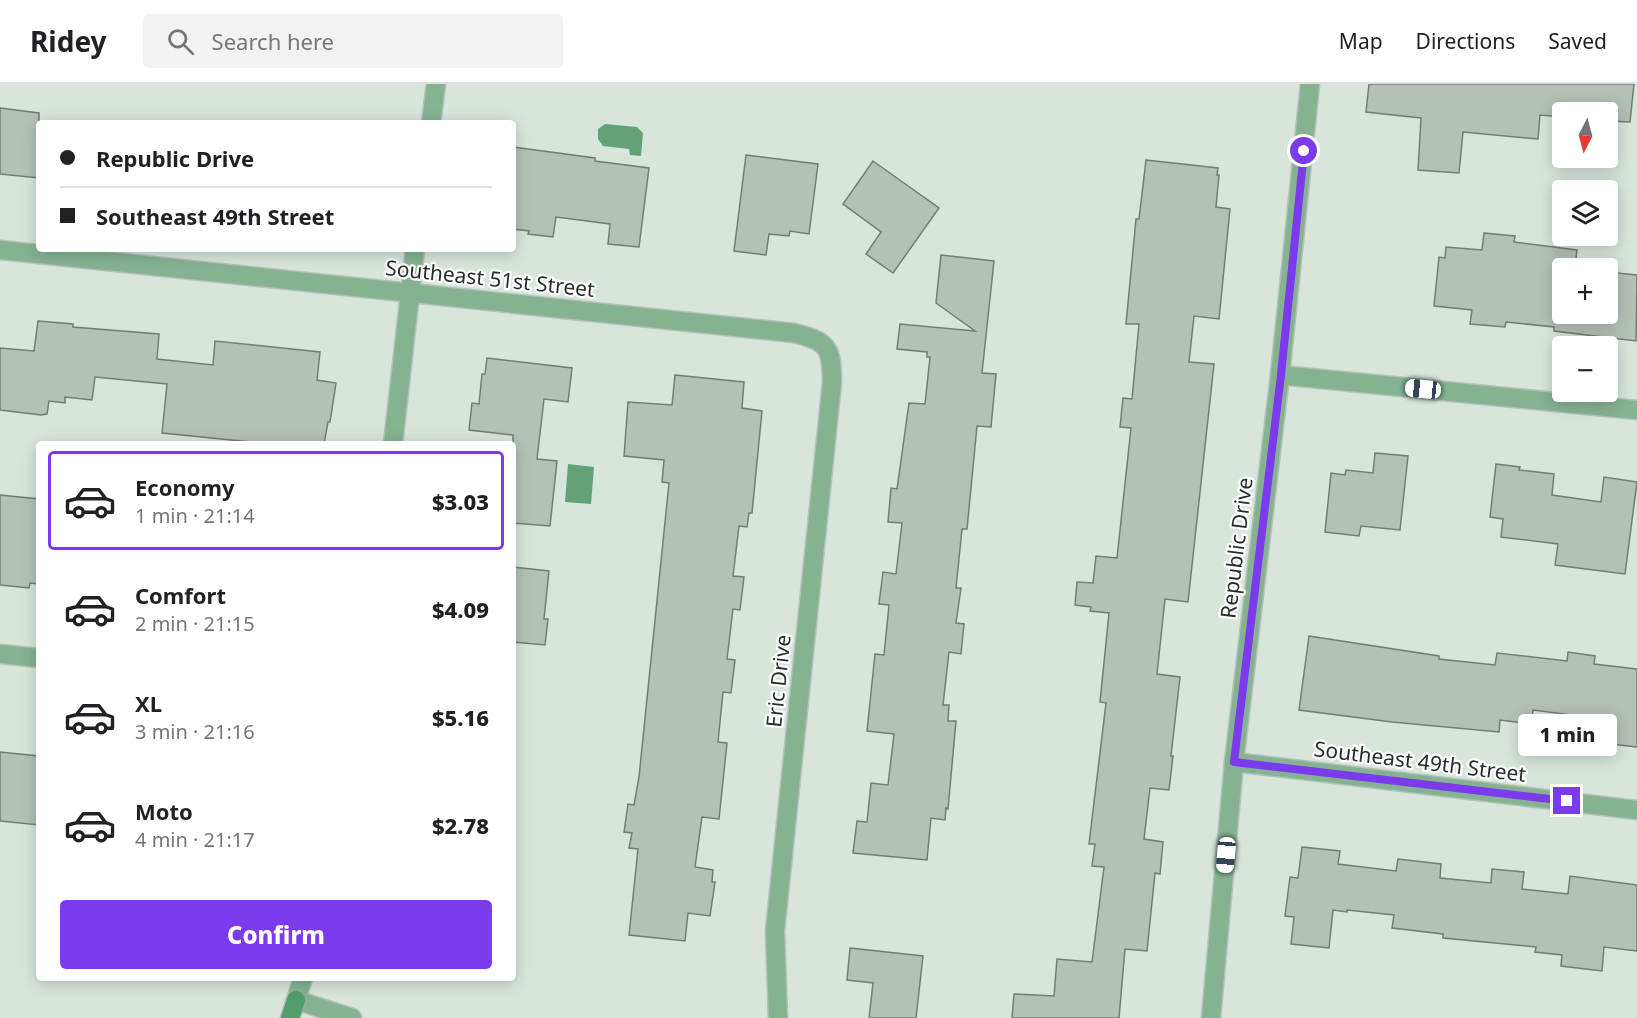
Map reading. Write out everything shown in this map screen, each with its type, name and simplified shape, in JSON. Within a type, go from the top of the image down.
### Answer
[{"type":"street","points":[[431,120],[436,84]]},
{"type":"street","name":"Republic Drive","points":[[1211,1018],[1234,762],[1281,375],[1311,84]]},
{"type":"street","name":"Southeast 51st Street","points":[[0,250],[794,333],[818,340],[828,350]]},
{"type":"street","points":[[393,441],[415,252]]},
{"type":"street","name":"Eric Drive","points":[[778,1018],[776,931],[831,396],[832,369],[828,350]]},
{"type":"street","points":[[1281,375],[1637,410]]},
{"type":"street","points":[[0,654],[36,658]]},
{"type":"street","name":"Southeast 49th Street","points":[[1234,762],[1637,810]]},
{"type":"street","points":[[290,1018],[302,981]]},
{"type":"street","points":[[296,1000],[351,1018]]},
{"type":"shaded area","points":[[605,124],[637,127],[643,133],[641,156],[630,155],[629,149],[603,146],[598,139],[598,129]]},
{"type":"shaded area","points":[[568,464],[594,467],[591,504],[565,502]]},
{"type":"building","points":[[1369,84],[1634,84],[1630,122],[1618,121],[1618,102],[1552,102],[1552,116],[1540,115],[1538,139],[1463,132],[1459,173],[1418,170],[1421,118],[1366,112]]},
{"type":"building","points":[[0,108],[39,113],[39,120],[36,120],[36,178],[0,174]]},
{"type":"building","points":[[516,147],[649,168],[639,247],[608,244],[610,224],[556,217],[553,237],[528,234],[529,231],[516,229]]},
{"type":"building","points":[[746,155],[818,164],[809,234],[790,231],[789,236],[769,234],[766,255],[734,251]]},
{"type":"building","points":[[1146,160],[1218,168],[1216,207],[1230,209],[1219,319],[1194,316],[1189,362],[1214,364],[1188,602],[1165,599],[1157,674],[1180,677],[1169,790],[1150,788],[1144,839],[1163,842],[1160,874],[1155,873],[1147,951],[1125,949],[1119,1018],[1012,1018],[1014,994],[1054,996],[1057,959],[1092,962],[1104,867],[1092,866],[1095,844],[1089,844],[1106,703],[1100,702],[1109,613],[1090,611],[1091,607],[1075,605],[1077,582],[1093,583],[1096,556],[1117,558],[1131,428],[1120,427],[1123,398],[1132,399],[1139,324],[1126,324],[1136,219],[1139,219]]},
{"type":"building","points":[[873,161],[939,208],[893,273],[866,254],[881,232],[843,204]]},
{"type":"building","points":[[1484,233],[1515,236],[1514,242],[1577,250],[1576,258],[1552,258],[1552,324],[1618,324],[1618,273],[1637,275],[1636,341],[1618,339],[1618,336],[1554,331],[1554,327],[1506,322],[1505,327],[1470,324],[1472,310],[1434,306],[1439,257],[1445,258],[1446,247],[1482,250]]},
{"type":"building","points":[[941,255],[994,261],[982,373],[996,374],[991,427],[977,426],[967,529],[962,529],[956,588],[961,588],[956,623],[964,624],[961,654],[949,652],[943,705],[949,705],[948,721],[956,721],[948,809],[946,808],[945,820],[931,818],[927,860],[853,853],[857,821],[867,822],[871,783],[888,785],[894,734],[867,731],[875,654],[884,655],[889,605],[879,604],[883,572],[896,574],[902,523],[888,522],[891,488],[897,489],[909,403],[925,404],[930,357],[927,357],[927,352],[897,349],[900,324],[975,331],[936,303]]},
{"type":"building","points":[[38,321],[73,324],[73,327],[159,334],[157,359],[213,365],[215,341],[320,352],[317,380],[336,383],[330,422],[328,422],[325,441],[241,441],[162,433],[167,384],[95,377],[92,400],[65,397],[65,403],[49,401],[47,414],[41,415],[0,410],[0,348],[34,351]]},
{"type":"building","points":[[487,358],[572,368],[568,402],[544,399],[537,459],[557,461],[550,526],[516,523],[516,441],[513,441],[513,435],[469,430],[472,403],[479,404],[482,374],[485,374]]},
{"type":"building","points":[[675,375],[744,382],[742,408],[762,411],[752,513],[749,513],[747,527],[739,526],[733,576],[744,577],[740,610],[733,609],[727,659],[735,660],[731,693],[723,692],[718,742],[727,743],[719,819],[702,817],[695,867],[713,870],[712,882],[715,882],[710,916],[688,913],[685,941],[629,935],[638,849],[629,848],[632,833],[624,832],[628,804],[634,805],[639,777],[669,483],[662,482],[664,460],[624,456],[628,402],[672,405]]},
{"type":"building","points":[[1375,453],[1408,456],[1400,530],[1361,526],[1359,536],[1325,532],[1331,473],[1345,475],[1346,470],[1373,473]]},
{"type":"building","points":[[1496,464],[1520,467],[1519,470],[1554,474],[1552,495],[1601,502],[1604,477],[1637,482],[1625,574],[1555,565],[1558,544],[1501,537],[1503,519],[1490,517]]},
{"type":"building","points":[[0,495],[36,499],[36,584],[30,583],[29,588],[0,585]]},
{"type":"building","points":[[516,567],[549,571],[544,619],[548,619],[545,645],[516,642]]},
{"type":"building","points":[[1309,636],[1439,656],[1439,659],[1495,665],[1497,653],[1567,661],[1568,652],[1595,656],[1594,664],[1637,669],[1637,747],[1576,740],[1579,716],[1533,710],[1531,724],[1500,720],[1499,732],[1299,710]]},
{"type":"building","points":[[0,752],[36,756],[36,825],[0,821]]},
{"type":"building","points":[[1302,847],[1340,851],[1338,864],[1396,871],[1398,859],[1441,864],[1440,878],[1491,883],[1492,869],[1524,872],[1522,889],[1568,894],[1570,876],[1637,885],[1637,951],[1604,947],[1602,971],[1561,966],[1562,955],[1535,952],[1536,947],[1443,938],[1443,934],[1392,928],[1394,915],[1347,910],[1347,912],[1333,910],[1329,948],[1291,944],[1294,917],[1285,916],[1290,877],[1298,878]]},
{"type":"building","points":[[850,948],[923,956],[916,1018],[869,1018],[873,983],[847,980]]},
{"type":"route","points":[[1304,151],[1281,375],[1234,762],[1567,801]]}]
